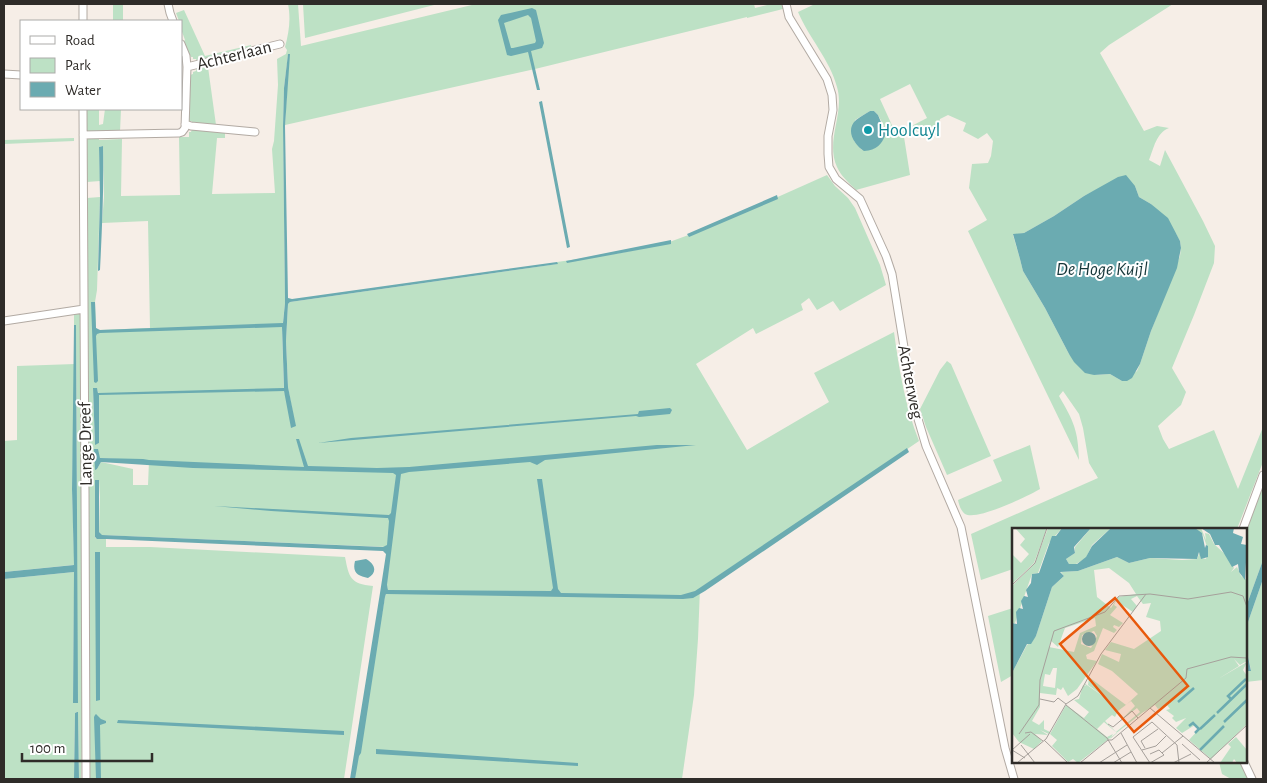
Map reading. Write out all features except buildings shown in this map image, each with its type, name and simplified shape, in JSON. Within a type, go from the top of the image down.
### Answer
[{"type":"street","points":[[83,4],[83,20]]},
{"type":"street","points":[[168,4],[173,20]]},
{"type":"street","name":"Achterweg","points":[[786,4],[789,17],[827,79],[832,95],[833,110],[828,136],[829,167],[836,179],[860,199],[886,256],[892,274],[913,402],[926,446],[961,527],[1005,748],[1014,779]]},
{"type":"street","name":"Achterlaan","points":[[187,66],[280,44]]},
{"type":"street","points":[[83,135],[179,133],[184,130],[187,66],[186,56],[182,46]]},
{"type":"street","points":[[4,74],[20,75]]},
{"type":"street","name":"Lange Dreef","points":[[83,110],[86,779]]},
{"type":"street","points":[[185,124],[255,132]]},
{"type":"street","points":[[4,320],[84,309]]},
{"type":"street","points":[[1243,528],[1263,475]]},
{"type":"street","points":[[1244,763],[1252,779]]},
{"type":"green space","points":[[113,4],[123,4],[123,20],[113,20]]},
{"type":"green space","points":[[288,4],[298,4],[301,46],[476,4],[754,4],[755,8],[771,4],[784,4],[785,9],[535,69],[285,125],[288,55],[284,88],[283,126],[285,303],[282,331],[284,391],[295,425],[288,387],[286,341],[288,304],[290,302],[557,264],[557,262],[620,253],[664,244],[713,226],[827,175],[855,208],[880,265],[886,285],[840,311],[833,301],[817,310],[809,298],[801,304],[803,310],[756,334],[753,328],[696,364],[747,450],[829,402],[814,373],[894,332],[903,387],[919,441],[700,588],[694,695],[682,779],[352,779],[385,597],[386,594],[392,594],[387,586],[388,547],[101,535],[99,532],[99,480],[95,480],[95,538],[106,539],[106,547],[150,547],[345,557],[352,578],[359,583],[373,586],[344,779],[88,779],[87,500],[89,479],[87,198],[100,197],[95,302],[96,328],[98,330],[150,328],[148,221],[102,223],[104,197],[103,146],[99,147],[100,181],[87,182],[87,110],[99,110],[99,125],[103,124],[105,110],[121,110],[120,132],[99,133],[99,140],[122,139],[121,196],[180,195],[179,137],[189,137],[189,132],[192,129],[225,133],[225,138],[217,138],[212,194],[275,193],[272,149],[278,85],[277,59],[286,54],[287,50],[285,47],[288,36]],"holes":[[[93,389],[97,389],[99,395],[99,443],[95,444]],[[100,458],[149,461],[148,485],[133,485],[133,469],[101,462],[97,469]]]},
{"type":"green space","points":[[303,4],[438,4],[305,38]]},
{"type":"green space","points":[[815,4],[1173,4],[1109,45],[1100,53],[1144,131],[1157,126],[1169,128],[1158,137],[1149,160],[1160,166],[1165,150],[1215,246],[1214,263],[1172,368],[1186,392],[1181,405],[1158,426],[1169,449],[1214,430],[1238,489],[1263,427],[1263,462],[1237,528],[1012,528],[1012,569],[981,580],[971,534],[1098,478],[1089,463],[1079,414],[1063,391],[1059,396],[1074,427],[1078,441],[1079,460],[968,231],[987,220],[969,188],[972,164],[988,163],[993,141],[987,133],[978,139],[963,131],[966,123],[948,115],[940,119],[936,135],[911,130],[904,137],[910,175],[856,190],[837,167],[834,157],[833,147],[839,97],[834,77],[798,12]],"holes":[[[910,84],[927,118],[896,134],[880,99]],[[870,111],[874,111],[878,115],[884,126],[862,150],[854,141],[855,120]],[[1135,186],[1139,197],[1151,204],[1176,234],[1181,248],[1180,256],[1137,371],[1122,381],[1110,374],[1094,375],[1069,354],[1023,271],[1013,235],[1024,233],[1094,191]]]},
{"type":"green space","points":[[184,10],[205,56],[251,45],[251,48],[197,62],[196,59],[187,55],[183,42],[185,40],[182,32],[182,20],[179,20],[176,13]]},
{"type":"green space","points":[[236,57],[237,60],[208,67],[216,125],[191,124],[192,121],[189,121],[190,75],[196,69]]},
{"type":"green space","points":[[74,138],[74,141],[4,144],[4,140]]},
{"type":"green space","points":[[80,312],[82,342],[83,713],[81,779],[79,779],[77,712],[75,713],[74,779],[4,779],[4,579],[74,572],[73,565],[4,572],[4,441],[17,440],[17,366],[75,364],[72,489],[74,553],[77,488],[76,325],[74,325],[74,313]],"holes":[[[74,595],[78,703],[73,702]]]},
{"type":"green space","points":[[947,361],[951,364],[991,456],[947,475],[920,409],[940,370]]},
{"type":"green space","points":[[1030,445],[1040,489],[991,511],[980,514],[965,514],[960,508],[958,500],[1002,481],[993,460]]},
{"type":"green space","points":[[1263,480],[1263,560],[1247,604],[1247,528]]},
{"type":"green space","points":[[1263,579],[1263,680],[1247,682],[1247,671],[1251,670],[1247,652],[1247,625]]},
{"type":"green space","points":[[1012,608],[1012,676],[1001,682],[988,616]]},
{"type":"green space","points":[[1219,763],[1241,763],[1249,779],[1231,779],[1222,774]]},
{"type":"water","points":[[532,8],[536,10],[544,43],[542,48],[531,51],[540,90],[537,90],[528,52],[511,56],[507,55],[498,20],[501,15]],"holes":[[[528,15],[531,18],[535,43],[511,48],[504,23]]]},
{"type":"water","points":[[288,54],[290,54],[285,126],[288,298],[292,299],[557,262],[558,264],[290,302],[288,304],[286,341],[288,387],[296,426],[291,428],[284,391],[99,395],[99,443],[95,445],[93,388],[97,388],[98,393],[284,388],[282,327],[100,333],[96,336],[98,381],[96,383],[94,382],[91,302],[95,302],[96,328],[100,330],[283,323],[285,303],[283,126],[284,88]]},
{"type":"water","points":[[542,101],[570,247],[567,248],[539,102]]},
{"type":"water","name":"Hoolcuyl","points":[[870,111],[874,111],[878,115],[886,134],[878,146],[864,151],[854,141],[851,128],[856,120]]},
{"type":"water","points":[[103,146],[102,224],[100,270],[98,271],[99,147]]},
{"type":"water","name":"De Hoge Kuijl","points":[[1126,175],[1135,186],[1139,197],[1168,218],[1180,241],[1181,248],[1177,268],[1151,331],[1140,364],[1132,378],[1122,381],[1110,374],[1094,375],[1085,373],[1074,362],[1023,271],[1013,234],[1024,233],[1084,196],[1118,177]]},
{"type":"water","points":[[777,195],[778,199],[689,237],[687,234]]},
{"type":"water","points":[[671,240],[671,244],[567,263],[566,261]]},
{"type":"water","points":[[74,325],[76,325],[78,703],[73,703],[74,572],[4,579],[4,572],[74,565],[72,489]]},
{"type":"water","points":[[670,408],[672,410],[670,414],[318,443],[351,438],[638,414],[639,411]]},
{"type":"water","points":[[296,439],[299,439],[308,466],[377,468],[409,467],[657,445],[696,445],[545,460],[537,465],[530,462],[401,474],[387,585],[388,590],[551,591],[553,588],[537,479],[542,479],[558,589],[561,593],[681,595],[695,591],[907,448],[909,452],[693,598],[386,594],[361,753],[355,779],[350,779],[386,554],[383,551],[97,539],[95,537],[95,480],[99,480],[99,532],[102,535],[383,547],[387,545],[388,518],[214,506],[389,515],[391,513],[396,475],[393,473],[193,468],[101,462],[95,470],[94,449],[98,449],[100,458],[304,467]]},
{"type":"water","points":[[95,552],[100,552],[100,700],[96,701]]},
{"type":"water","points":[[366,559],[372,563],[374,568],[373,573],[368,578],[359,575],[354,568],[355,561]]},
{"type":"water","points":[[1263,560],[1263,579],[1247,625],[1247,604]]},
{"type":"water","points":[[1247,652],[1251,671],[1247,671]]},
{"type":"water","points":[[78,712],[79,779],[74,779],[75,713]]},
{"type":"water","points":[[96,714],[106,721],[106,723],[100,725],[101,779],[96,779],[94,717]]},
{"type":"water","points":[[118,720],[344,731],[344,735],[117,723]]},
{"type":"water","points":[[376,749],[578,763],[578,766],[376,754]]},
{"type":"place","name":"Hoolcuyl","points":[[868,130]]}]
